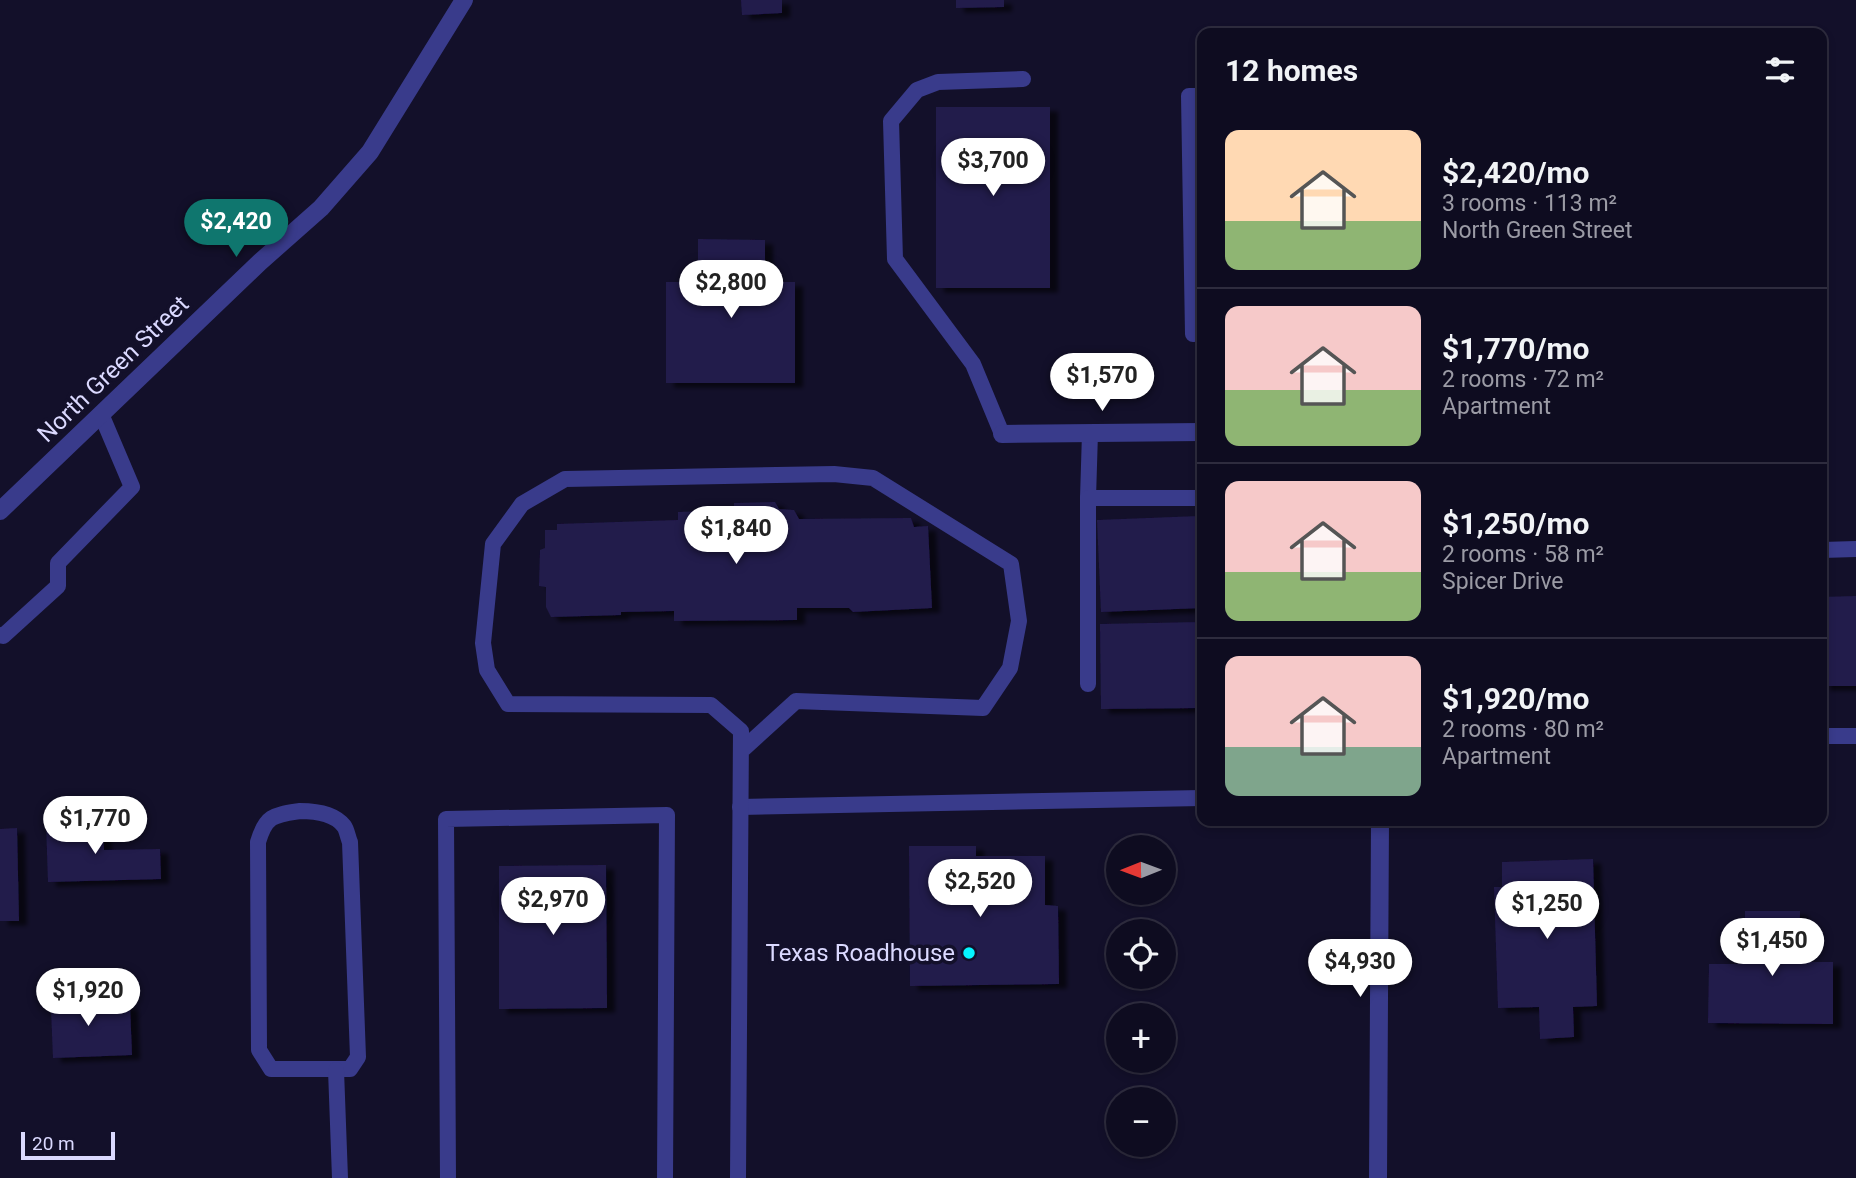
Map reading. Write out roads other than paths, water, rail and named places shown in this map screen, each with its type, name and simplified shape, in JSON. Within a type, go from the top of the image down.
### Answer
[{"type":"street","name":"North Green Street","points":[[0,511],[260,262],[321,208],[370,152],[464,0]]},
{"type":"street","points":[[1002,434],[1197,432]]},
{"type":"street","points":[[1378,1178],[1380,826]]},
{"type":"lane","points":[[1002,434],[973,364],[895,259],[891,121],[917,90],[938,82],[1023,79]]},
{"type":"lane","points":[[1197,96],[1189,96],[1193,334],[1197,334]]},
{"type":"lane","points":[[0,635],[3,636],[58,586],[58,564],[132,486],[101,414]]},
{"type":"lane","points":[[1088,684],[1090,433]]},
{"type":"lane","points":[[738,1178],[741,731],[711,705],[508,704],[487,670],[483,643],[493,544],[522,504],[565,479],[834,474],[873,478],[1011,564],[1018,621],[1010,668],[982,708],[796,701],[741,751]]},
{"type":"lane","points":[[1088,498],[1197,498]]},
{"type":"lane","points":[[1827,550],[1856,549]]},
{"type":"lane","points":[[1827,736],[1856,736]]},
{"type":"lane","points":[[740,807],[1197,798]]},
{"type":"lane","points":[[317,811],[344,825],[350,842],[358,1057],[350,1069],[336,1070],[271,1069],[259,1050],[258,842],[263,825],[278,815],[317,811]]},
{"type":"lane","points":[[448,1178],[446,819],[667,815],[665,1178]]},
{"type":"lane","points":[[336,1070],[340,1178]]},
{"type":"place","name":"Texas Roadhouse","points":[[969,953]]}]
